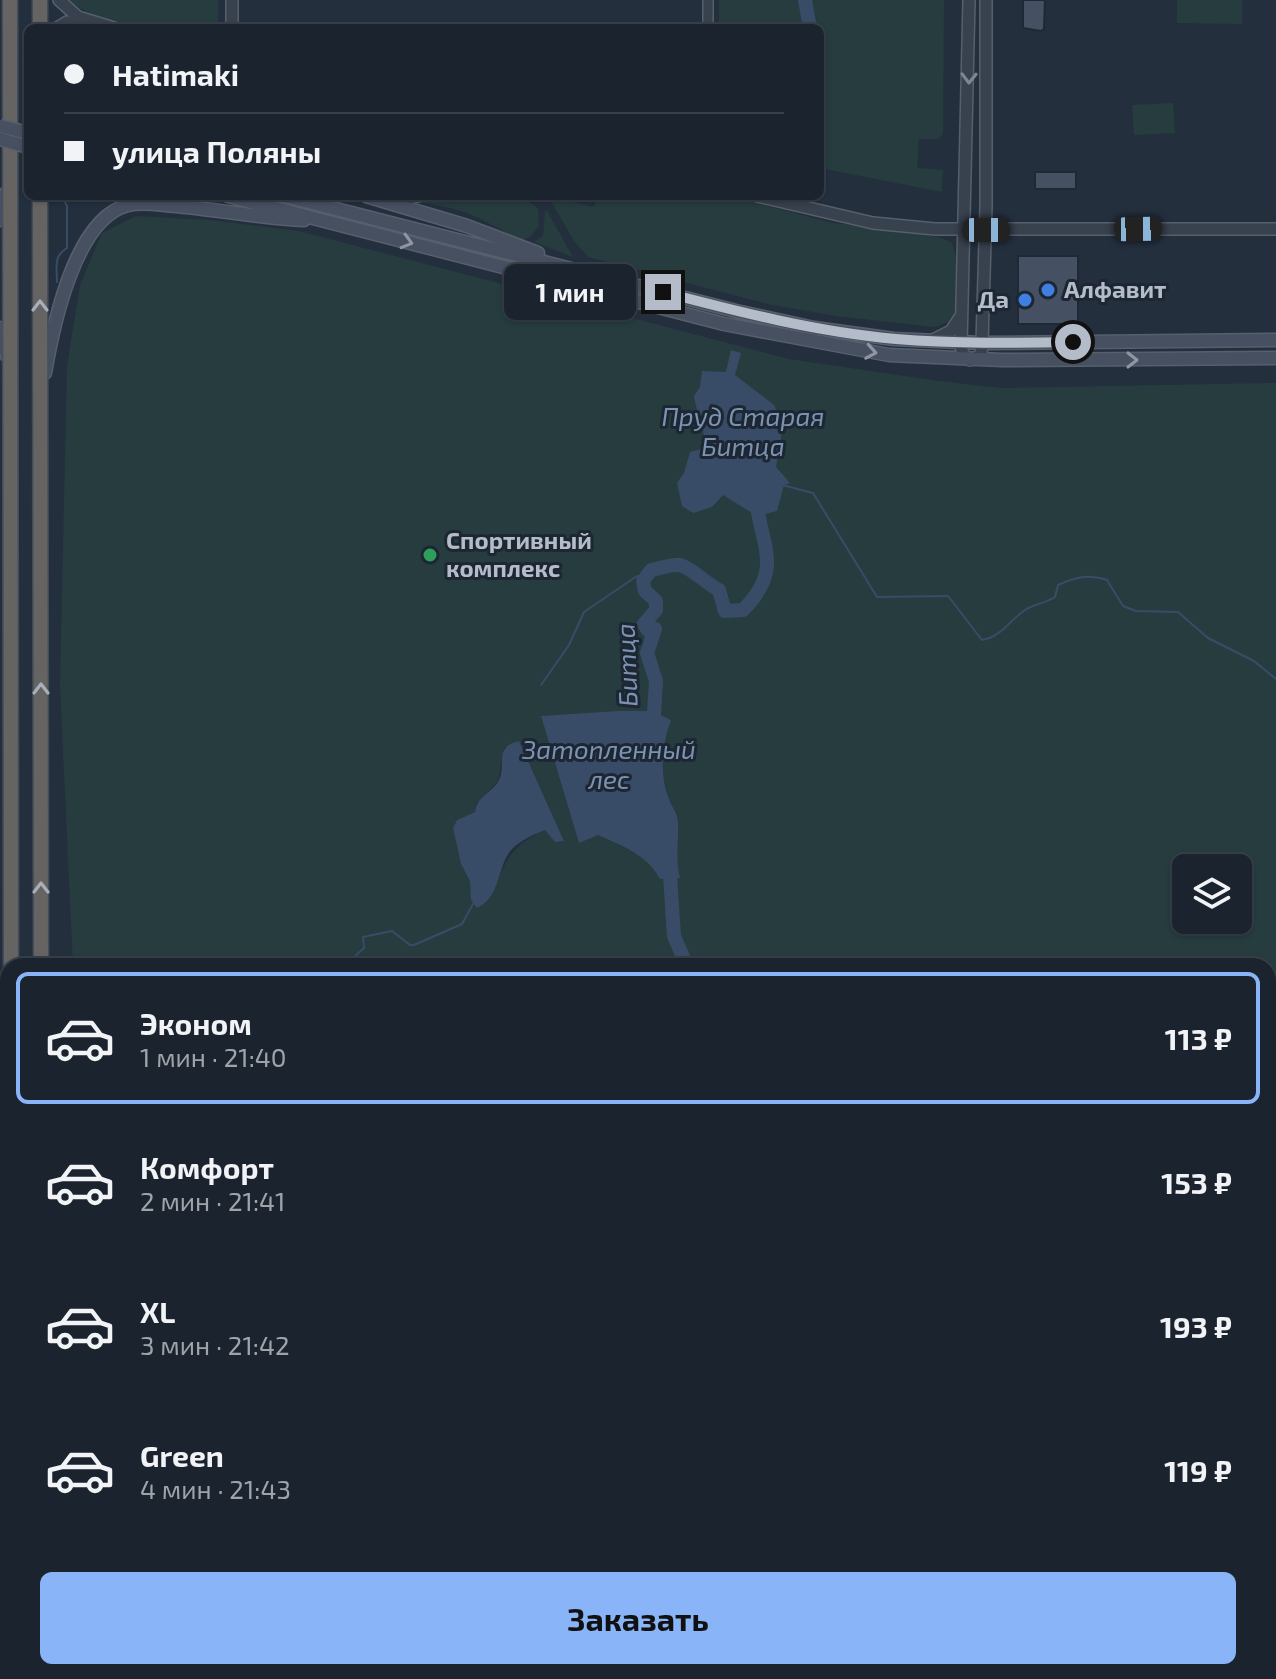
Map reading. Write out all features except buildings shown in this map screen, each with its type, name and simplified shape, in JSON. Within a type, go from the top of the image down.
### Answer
[{"type":"highway","points":[[10,0],[11,958]]},
{"type":"highway","points":[[40,0],[40,24]]},
{"type":"highway","points":[[40,200],[41,958]]},
{"type":"main road","points":[[0,126],[24,132]]},
{"type":"main road","points":[[0,139],[24,146]]},
{"type":"main road","points":[[0,220],[10,174]]},
{"type":"main road","points":[[245,200],[724,324],[889,355],[970,360],[1276,358]]},
{"type":"main road","points":[[301,200],[814,328],[931,341],[982,343],[1276,340]]},
{"type":"main road","points":[[382,200],[467,226],[586,271]]},
{"type":"main road","points":[[40,412],[48,351],[80,250],[93,228],[111,212],[142,203],[332,221]]},
{"type":"main road","points":[[0,328],[11,396]]},
{"type":"street","points":[[59,0],[67,10],[101,24]]},
{"type":"street","points":[[232,0],[232,24]]},
{"type":"street","points":[[708,0],[708,24]]},
{"type":"street","points":[[969,0],[961,342],[963,354],[970,360],[981,355],[982,343],[986,230],[986,0]]},
{"type":"street","points":[[64,24],[91,21]]},
{"type":"street","points":[[386,201],[409,200]]},
{"type":"street","points":[[774,200],[873,223],[966,230],[1276,229]]},
{"type":"street","points":[[931,341],[951,331],[963,311]]},
{"type":"street","points":[[983,315],[1002,343]]},
{"type":"green space","points":[[69,0],[218,0],[218,24],[127,24],[85,11]]},
{"type":"green space","points":[[719,0],[944,0],[943,134],[938,139],[919,139],[917,168],[943,170],[942,192],[824,169],[824,24],[719,24]]},
{"type":"green space","points":[[1177,0],[1242,0],[1242,24],[1177,23]]},
{"type":"green space","points":[[1173,103],[1175,133],[1134,135],[1132,105]]},
{"type":"green space","points":[[425,200],[521,200],[538,209],[539,226],[530,237],[520,241],[473,216],[448,207],[421,203]]},
{"type":"green space","points":[[550,200],[594,207],[596,200],[745,200],[828,222],[938,237],[951,242],[959,278],[958,307],[952,319],[934,327],[772,305],[588,257],[574,241]]},
{"type":"green space","points":[[545,211],[573,257],[534,242],[543,236]]},
{"type":"green space","points":[[136,216],[209,220],[299,231],[789,359],[939,381],[1001,388],[1276,383],[1276,958],[73,958],[60,685],[67,366],[80,285],[102,233]],"holes":[[[541,716],[670,720],[663,750],[663,775],[678,818],[676,862],[653,866],[598,834],[579,843]],[[519,741],[564,841],[545,830],[531,837],[513,852],[485,904],[471,900],[471,881],[461,864],[453,828],[457,820],[475,812],[476,804],[498,781],[504,748]]]},
{"type":"water","name":"Пруд Старая Битца","points":[[731,350],[741,353],[735,375],[774,405],[783,425],[776,467],[790,483],[784,485],[777,511],[757,516],[723,495],[712,507],[693,513],[682,506],[677,483],[684,473],[690,452],[705,448],[694,396],[700,387],[702,371],[726,372]]},
{"type":"water","name":"Затопленный лес","points":[[652,711],[671,720],[665,739],[663,770],[669,799],[678,819],[680,878],[660,879],[641,857],[598,835],[579,843],[541,716]]},
{"type":"water","points":[[519,741],[564,841],[555,842],[545,830],[512,849],[495,889],[477,908],[471,900],[470,881],[461,864],[453,828],[457,820],[475,812],[481,799],[498,782],[503,752]]},
{"type":"waterway","name":"Битца","points":[[805,0],[809,24]]},
{"type":"waterway","points":[[57,282],[58,259],[67,248],[67,206],[64,200]]},
{"type":"waterway","points":[[782,485],[813,493],[877,597],[948,596],[982,640],[1000,632],[1025,610],[1055,597],[1058,585],[1076,578],[1093,577],[1107,580],[1123,606],[1136,611],[1178,612],[1208,638],[1254,661],[1276,679]]},
{"type":"waterway","name":"Битца","points":[[653,728],[656,681],[647,653],[655,629],[648,630],[644,624],[656,610],[656,601],[645,591],[643,581],[651,570],[683,566],[719,590],[725,611],[743,610],[756,595],[767,568],[756,498]]},
{"type":"waterway","points":[[541,685],[569,645],[584,612],[637,576],[646,576]]},
{"type":"waterway","name":"Битца","points":[[669,860],[674,936],[684,958]]},
{"type":"waterway","points":[[354,958],[364,948],[363,937],[392,931],[414,945],[462,924],[473,904]]},
{"type":"place","name":"Алфавит","points":[[1048,290]]},
{"type":"place","name":"Да","points":[[1025,300]]},
{"type":"place","name":"Спортивный комплекс","points":[[430,555]]},
{"type":"route","points":[[663,292],[814,328],[894,339],[982,343],[1073,342]]}]
